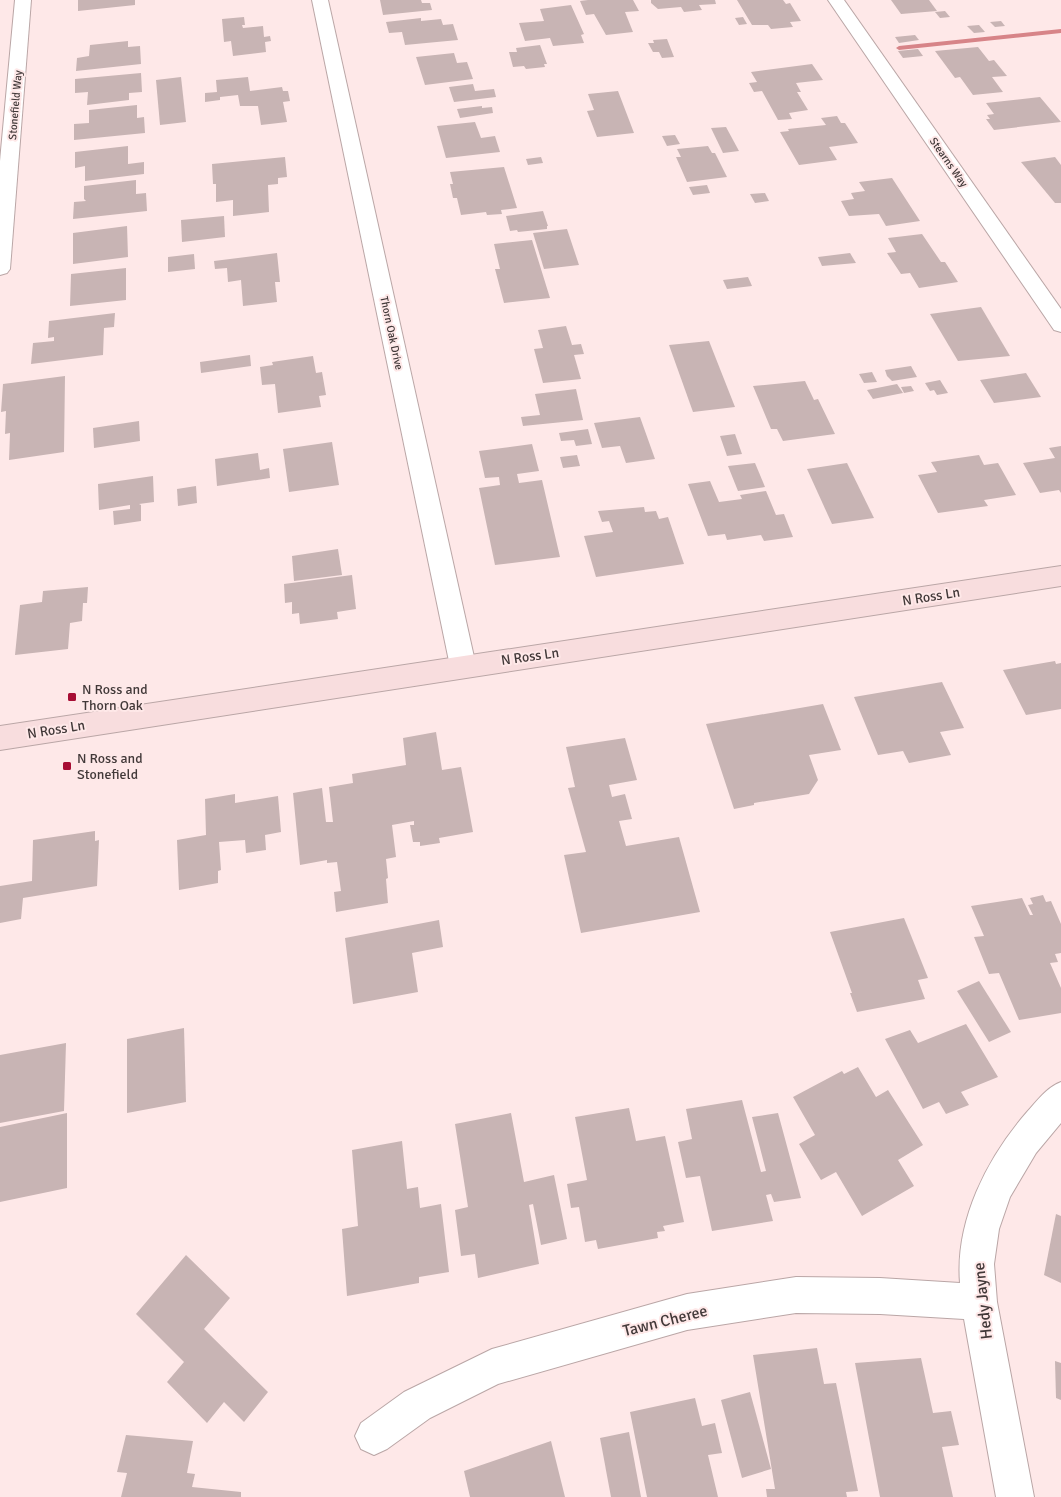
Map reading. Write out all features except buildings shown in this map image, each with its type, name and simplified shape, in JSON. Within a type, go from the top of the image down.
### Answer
[{"type":"main road","name":"N Ross Ln","points":[[0,738],[1061,576]]},
{"type":"street","name":"Stonefield Way","points":[[0,269],[8,88],[23,0]]},
{"type":"street","name":"Thorn Oak Drive","points":[[320,0],[463,666]]},
{"type":"street","name":"Stearns Way","points":[[836,0],[1061,325]]},
{"type":"street","name":"Hedy Jayne","points":[[1015,1497],[979,1302],[976,1264],[982,1228],[995,1189],[1024,1141],[1061,1098]]},
{"type":"street","name":"Tawn Cheree","points":[[374,1436],[417,1405],[492,1366],[687,1312],[796,1295],[880,1296],[979,1302]]},
{"type":"waterway","points":[[899,48],[1061,31]]},
{"type":"place","name":"N Ross and Thorn Oak","points":[[72,697]]},
{"type":"place","name":"N Ross and Stonefield","points":[[67,766]]}]
